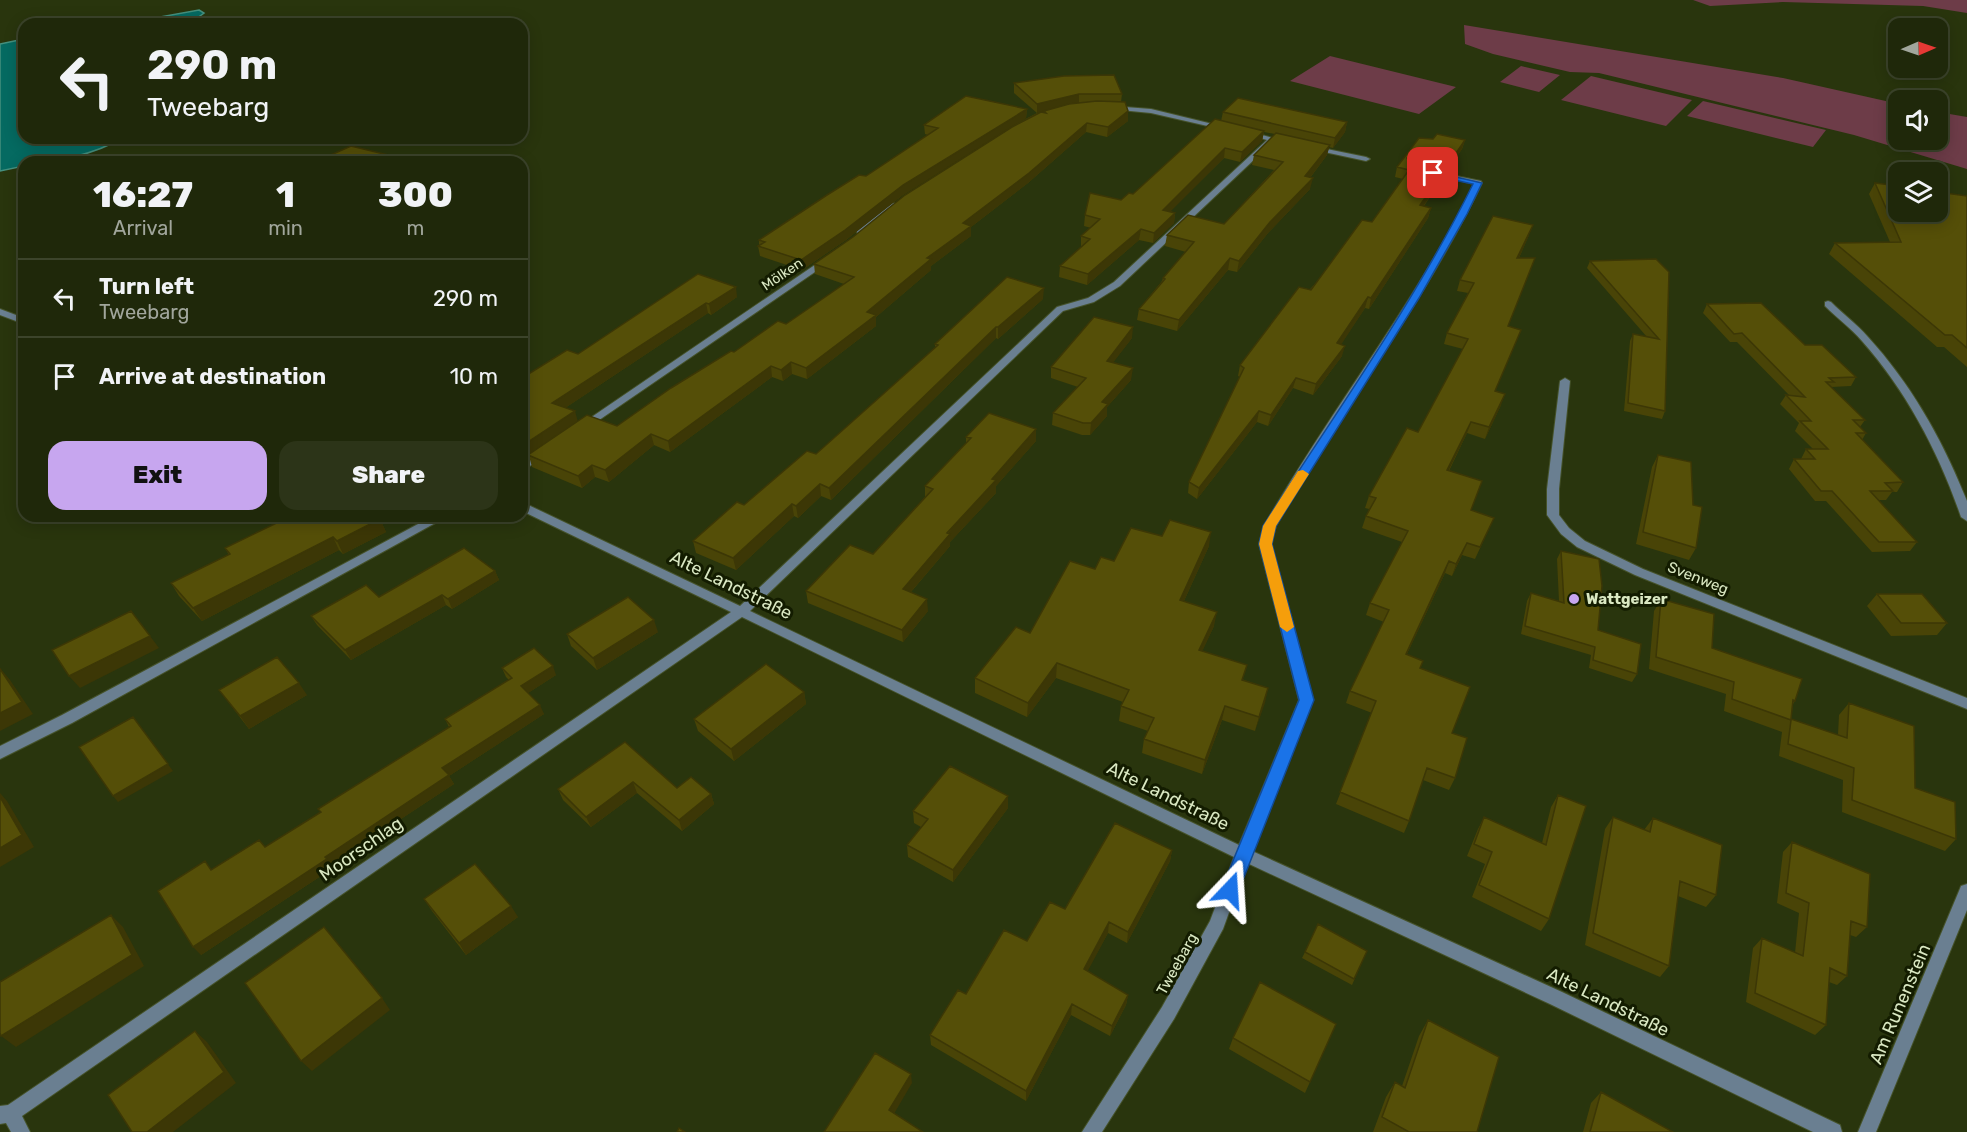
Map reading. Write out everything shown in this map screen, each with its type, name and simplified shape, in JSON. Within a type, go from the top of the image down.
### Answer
[{"type":"street","points":[[1098,107],[1151,111],[1283,141]]},
{"type":"street","points":[[742,611],[1060,309],[1091,300],[1117,284],[1272,139]]},
{"type":"street","points":[[1304,146],[1366,159]]},
{"type":"street","name":"Tweebarg","points":[[1091,1132],[1168,1013],[1212,934],[1306,700],[1265,544],[1270,526],[1414,298],[1463,214],[1478,183],[1411,168]]},
{"type":"street","points":[[850,244],[879,216],[909,197]]},
{"type":"street","name":"Mölken","points":[[570,435],[840,250]]},
{"type":"street","points":[[1828,304],[1870,344],[1921,413],[1961,498],[1967,518]]},
{"type":"street","points":[[0,312],[18,319]]},
{"type":"street","name":"Svenweg","points":[[1566,381],[1553,489],[1553,515],[1565,531],[1581,544],[1639,572],[1967,704]]},
{"type":"street","points":[[528,464],[551,448]]},
{"type":"street","name":"Alte Landstraße","points":[[528,509],[1243,854],[1556,998],[1833,1132]]},
{"type":"street","points":[[0,753],[431,522]]},
{"type":"street","name":"Moorschlag","points":[[6,1114],[742,611]]},
{"type":"street","name":"Am Runenstein","points":[[1867,1132],[1967,891]]},
{"type":"street","points":[[6,1114],[21,1132]]},
{"type":"shaded area","points":[[1693,0],[1967,0],[1967,13],[1923,6],[1783,2],[1710,6]]},
{"type":"shaded area","points":[[1464,25],[1783,78],[1888,102],[1888,145],[1599,73],[1570,72],[1493,54],[1465,44]]},
{"type":"shaded area","points":[[1330,56],[1456,87],[1419,114],[1290,81]]},
{"type":"shaded area","points":[[1521,66],[1560,75],[1539,92],[1500,82]]},
{"type":"shaded area","points":[[1591,76],[1692,100],[1666,126],[1561,100]]},
{"type":"shaded area","points":[[1703,101],[1826,130],[1813,147],[1687,116]]},
{"type":"shaded area","points":[[1948,114],[1967,117],[1967,169],[1904,150],[1948,150]]},
{"type":"water","points":[[199,10],[204,13],[197,18],[154,18]]},
{"type":"water","points":[[18,40],[18,144],[111,144],[74,156],[18,156],[18,167],[0,171],[0,44]]},
{"type":"building","points":[[1114,75],[1122,94],[1079,94],[1037,104],[1014,83],[1064,76]]},
{"type":"building","points":[[966,96],[1027,109],[903,185],[845,230],[801,260],[758,246],[765,242],[759,240],[827,195],[859,175],[866,176],[938,128],[924,125]]},
{"type":"building","points":[[1238,98],[1347,122],[1335,138],[1223,112]]},
{"type":"building","points":[[1097,101],[1125,102],[1128,111],[1108,127],[1087,123],[1029,173],[963,223],[971,226],[927,258],[931,259],[867,312],[876,315],[806,368],[791,362],[781,370],[771,366],[668,441],[651,434],[605,470],[592,465],[578,476],[528,455],[587,415],[617,426],[671,388],[731,351],[734,352],[778,321],[786,324],[854,277],[814,264],[853,237],[905,195],[1012,127],[1041,112],[1046,113],[1044,111],[1069,104]]},
{"type":"building","points":[[1215,119],[1264,131],[1242,152],[1225,148],[1163,210],[1175,213],[1154,233],[1141,229],[1088,274],[1060,266],[1090,239],[1081,236],[1100,219],[1085,215],[1090,193],[1121,200],[1129,193],[1133,194]]},
{"type":"building","points":[[1276,133],[1330,145],[1305,176],[1313,178],[1270,222],[1239,261],[1230,258],[1179,320],[1139,309],[1194,242],[1167,235],[1188,215],[1224,224],[1283,162],[1254,155]]},
{"type":"building","points":[[1437,134],[1465,140],[1450,162],[1414,154],[1407,158],[1409,161],[1445,169],[1420,205],[1431,208],[1371,298],[1368,297],[1337,343],[1345,346],[1316,384],[1296,378],[1271,415],[1259,411],[1199,488],[1189,482],[1244,368],[1240,365],[1299,287],[1311,290],[1362,220],[1372,222],[1409,170],[1397,167],[1419,138],[1433,139]]},
{"type":"building","points":[[351,146],[392,156],[328,156]]},
{"type":"building","points":[[1875,183],[1888,185],[1888,212]]},
{"type":"building","points":[[1948,193],[1967,196],[1967,348],[1952,335],[1945,335],[1835,243],[1901,242],[1892,222],[1948,222]]},
{"type":"building","points":[[1493,216],[1533,225],[1517,258],[1535,258],[1508,326],[1521,330],[1495,391],[1505,394],[1489,427],[1471,422],[1447,470],[1482,481],[1471,510],[1494,518],[1480,547],[1467,543],[1456,564],[1449,561],[1406,654],[1423,661],[1420,668],[1470,687],[1452,733],[1467,738],[1455,778],[1427,768],[1409,821],[1340,792],[1376,701],[1350,691],[1389,610],[1370,603],[1408,531],[1366,516],[1376,498],[1369,496],[1407,428],[1418,432],[1468,339],[1447,333],[1474,283],[1460,280]]},
{"type":"building","points":[[1656,259],[1669,272],[1665,411],[1628,403],[1633,334],[1659,339],[1590,261]]},
{"type":"building","points":[[698,274],[736,287],[709,304],[706,303],[552,403],[575,411],[528,442],[528,374],[567,350],[578,354]]},
{"type":"building","points":[[1007,277],[1044,288],[996,327],[829,488],[820,484],[796,506],[792,504],[733,558],[693,541],[737,502],[744,505],[807,451],[816,454],[938,345],[935,344]]},
{"type":"building","points":[[1761,303],[1805,345],[1822,345],[1856,377],[1829,378],[1834,382],[1826,382],[1865,420],[1853,420],[1866,433],[1856,433],[1903,482],[1885,483],[1893,491],[1870,491],[1917,542],[1879,542],[1832,491],[1821,491],[1794,459],[1815,459],[1806,449],[1828,449],[1800,421],[1811,421],[1786,395],[1805,397],[1742,333],[1734,334],[1707,304]]},
{"type":"building","points":[[1094,317],[1133,327],[1107,361],[1133,368],[1102,402],[1108,404],[1091,423],[1083,423],[1053,413],[1086,378],[1051,367]]},
{"type":"building","points":[[989,413],[1036,429],[992,479],[996,480],[947,533],[950,534],[903,589],[927,599],[902,630],[806,591],[850,545],[873,554],[933,489],[925,486],[971,438],[966,437]]},
{"type":"building","points":[[1658,455],[1691,462],[1693,505],[1702,507],[1696,548],[1643,532]]},
{"type":"building","points":[[1170,520],[1211,532],[1180,600],[1217,612],[1199,650],[1247,665],[1242,680],[1268,688],[1259,717],[1225,706],[1205,760],[1144,739],[1154,718],[1121,706],[1129,690],[1057,663],[1028,703],[975,678],[1016,627],[1030,633],[1070,561],[1095,569],[1101,557],[1114,561],[1131,528],[1162,536]]},
{"type":"building","points":[[279,522],[374,522],[337,541],[333,537],[193,608],[171,583],[230,554],[225,548]]},
{"type":"building","points":[[464,548],[495,571],[448,599],[442,595],[345,650],[311,616],[366,585],[379,597]]},
{"type":"building","points":[[1561,551],[1599,559],[1602,586],[1598,630],[1641,644],[1637,674],[1593,660],[1595,647],[1525,626],[1531,593],[1564,603]]},
{"type":"building","points":[[1877,594],[1922,594],[1947,623],[1901,623]]},
{"type":"building","points":[[628,597],[654,620],[593,658],[567,634]]},
{"type":"building","points":[[1661,599],[1714,614],[1712,648],[1802,679],[1795,701],[1793,700],[1791,719],[1847,738],[1849,703],[1914,726],[1915,788],[1955,802],[1956,839],[1852,800],[1854,768],[1788,744],[1791,720],[1732,699],[1734,682],[1656,657]]},
{"type":"building","points":[[131,611],[150,636],[69,676],[52,650]]},
{"type":"building","points":[[534,648],[553,666],[521,686],[540,705],[442,768],[449,775],[193,947],[158,891],[205,861],[211,870],[259,840],[265,847],[321,812],[318,809],[451,726],[445,719],[512,678],[502,668]]},
{"type":"building","points":[[277,657],[299,683],[240,716],[219,690]]},
{"type":"building","points":[[766,664],[804,692],[731,749],[694,719]]},
{"type":"building","points":[[0,669],[22,702],[0,713]]},
{"type":"building","points":[[133,717],[168,764],[113,796],[79,747]]},
{"type":"building","points":[[625,742],[677,788],[691,777],[711,794],[679,820],[633,782],[586,817],[558,789]]},
{"type":"building","points":[[950,766],[1008,796],[953,870],[907,845],[928,819],[913,811]]},
{"type":"building","points":[[1558,795],[1586,806],[1549,919],[1479,885],[1492,852],[1474,844],[1484,817],[1546,845]]},
{"type":"building","points":[[0,797],[22,835],[0,848]]},
{"type":"building","points":[[1613,817],[1650,832],[1653,818],[1722,845],[1716,895],[1680,881],[1669,966],[1593,933]]},
{"type":"building","points":[[1115,823],[1172,850],[1128,932],[1109,922],[1084,969],[1128,995],[1112,1026],[1072,1004],[1026,1091],[930,1035],[958,990],[966,994],[1004,930],[1027,941],[1050,902],[1065,909]]},
{"type":"building","points":[[1792,842],[1870,874],[1867,927],[1851,921],[1847,976],[1830,968],[1826,1025],[1755,993],[1762,938],[1803,956],[1809,903],[1786,893]]},
{"type":"building","points":[[475,864],[511,906],[459,943],[424,899]]},
{"type":"building","points":[[111,915],[132,955],[1,1036],[0,982]]},
{"type":"building","points":[[1318,924],[1367,951],[1354,979],[1305,952]]},
{"type":"building","points":[[324,927],[382,998],[301,1061],[245,983]]},
{"type":"building","points":[[1260,982],[1336,1024],[1310,1082],[1233,1038]]},
{"type":"building","points":[[1428,1020],[1499,1057],[1477,1132],[1409,1132],[1382,1117],[1395,1082],[1405,1088]]},
{"type":"building","points":[[195,1031],[224,1072],[147,1132],[132,1132],[108,1095]]},
{"type":"building","points":[[875,1053],[911,1074],[889,1110],[923,1132],[824,1132]]},
{"type":"building","points":[[1601,1092],[1673,1132],[1590,1132]]},
{"type":"slow traffic","points":[[1287,627],[1265,544],[1270,526],[1303,474]]},
{"type":"place","name":"Wattgeizer","points":[[1574,599]]},
{"type":"route","points":[[1230,890],[1306,700],[1265,544],[1270,526],[1414,298],[1463,214],[1478,183],[1433,173]]}]
